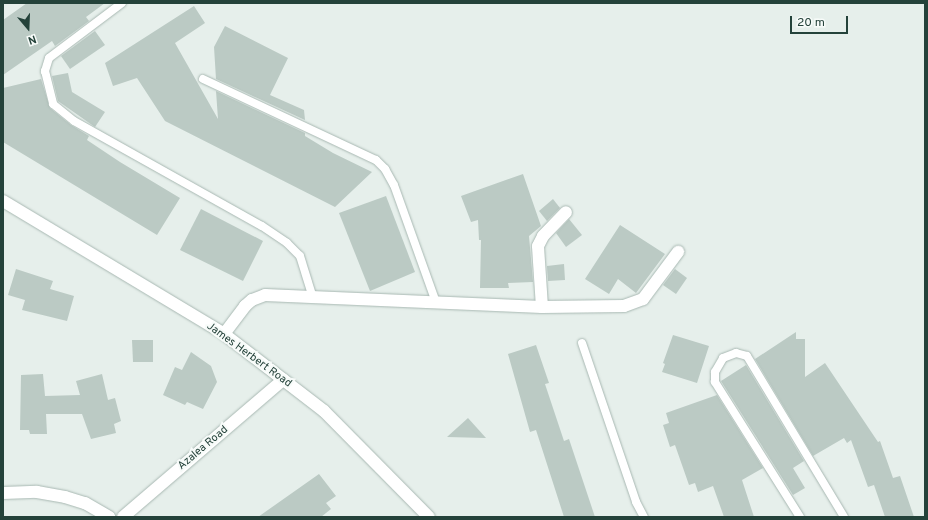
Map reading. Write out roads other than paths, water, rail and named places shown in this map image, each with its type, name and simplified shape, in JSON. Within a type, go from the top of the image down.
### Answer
[{"type":"street","name":"James Herbert Road","points":[[3,201],[224,334],[324,411],[429,517]]},
{"type":"street","points":[[542,307],[538,246],[543,236],[566,212]]},
{"type":"street","points":[[224,334],[252,300],[264,295],[542,307],[624,306],[634,303],[649,292],[678,252]]},
{"type":"street","name":"Azalea Road","points":[[122,517],[283,380]]},
{"type":"street","points":[[3,493],[37,492],[65,497],[85,503],[109,517]]},
{"type":"lane","points":[[122,3],[49,58],[45,71],[53,104],[74,121],[262,226],[287,243],[300,256],[313,298]]},
{"type":"lane","points":[[203,79],[376,160],[386,169],[394,185],[436,302]]},
{"type":"lane","points":[[582,343],[636,502],[644,517]]},
{"type":"lane","points":[[800,517],[715,382],[715,372],[723,358],[736,353],[747,356],[844,517]]}]
